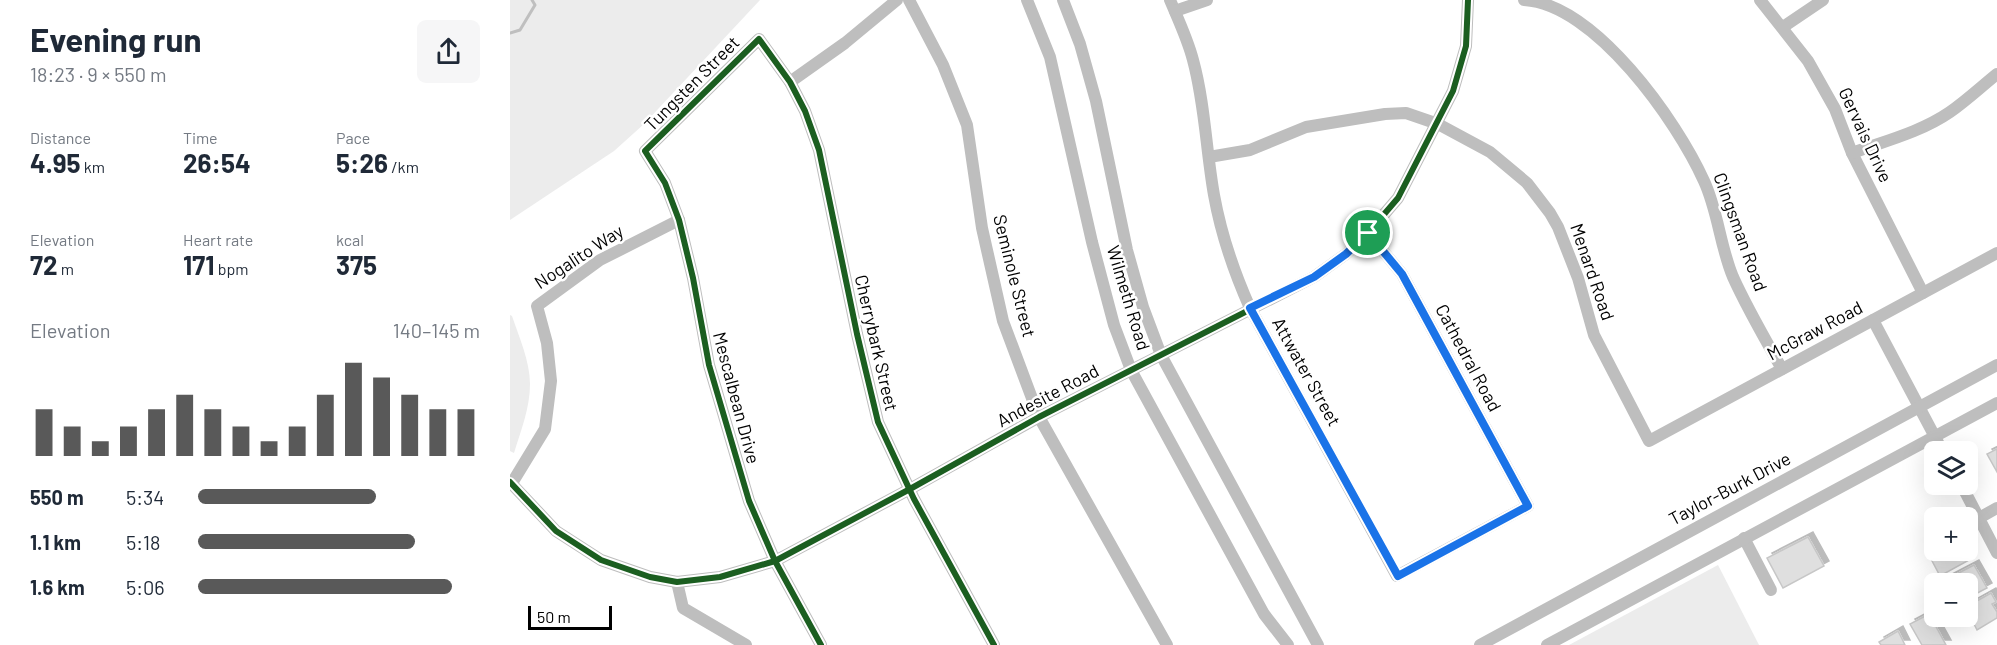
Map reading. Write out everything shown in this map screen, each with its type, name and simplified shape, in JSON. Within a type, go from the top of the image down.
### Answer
[{"type":"street","points":[[790,82],[845,43],[897,0]]},
{"type":"street","name":"Seminole Street","points":[[909,0],[944,65],[967,125],[982,228],[1003,321],[1039,417],[1167,645]]},
{"type":"street","name":"Wilmeth Road","points":[[1027,0],[1050,57],[1095,253],[1114,325],[1131,370],[1264,614],[1288,645]]},
{"type":"street","name":"Wilmeth Road","points":[[1063,0],[1080,44],[1096,101],[1127,250],[1143,307],[1161,355],[1318,645]]},
{"type":"street","points":[[1172,5],[1208,0]]},
{"type":"street","name":"Andesite Road","points":[[511,483],[556,531],[601,560],[650,577],[677,582],[720,577],[775,561],[1039,417],[1314,277],[1346,254],[1368,233],[1398,198],[1454,91],[1466,46],[1468,0]]},
{"type":"street","name":"Clingsman Road","points":[[1524,0],[1553,7],[1589,29],[1620,58],[1663,111],[1705,181],[1733,275],[1782,369]]},
{"type":"street","name":"Gervais Drive","points":[[1760,0],[1808,61],[1835,109],[1852,153],[1923,293]]},
{"type":"street","points":[[1783,27],[1823,0]]},
{"type":"street","name":"Attwater Street","points":[[1172,5],[1193,59],[1214,194],[1240,286],[1398,576]]},
{"type":"street","name":"Cherrybark Street","points":[[759,39],[790,82],[805,111],[819,150],[857,334],[878,422],[910,489],[994,645]]},
{"type":"street","name":"Tungsten Street","points":[[645,151],[759,39]]},
{"type":"street","points":[[1852,153],[1932,122],[1950,112],[1997,74]]},
{"type":"street","name":"Menard Road","points":[[1209,157],[1250,150],[1306,127],[1385,114],[1406,113],[1438,124],[1490,152],[1527,183],[1550,213],[1566,245],[1594,335],[1649,441]]},
{"type":"street","name":"Mescalbean Drive","points":[[645,151],[665,183],[680,220],[709,365],[749,501],[775,561],[821,645]]},
{"type":"street","name":"Nogalito Way","points":[[511,483],[545,429],[551,381],[547,343],[537,306],[600,260],[680,220]]},
{"type":"street","name":"Cathedral Road","points":[[1368,233],[1402,274],[1528,506],[1398,576]]},
{"type":"street","name":"McGraw Road","points":[[1649,441],[1997,253]]},
{"type":"street","points":[[1873,320],[1938,441]]},
{"type":"street","name":"Taylor-Burk Drive","points":[[1480,645],[1997,365]]},
{"type":"street","points":[[1546,645],[1997,403]]},
{"type":"street","points":[[1967,495],[1997,553]]},
{"type":"street","points":[[1979,518],[1997,508]]},
{"type":"street","points":[[1744,538],[1771,590]]},
{"type":"street","points":[[677,582],[682,608],[747,645]]},
{"type":"shaded area","points":[[510,0],[760,0],[644,124],[614,151],[510,220]]},
{"type":"shaded area","points":[[510,315],[530,375],[527,410],[514,453],[510,451]]},
{"type":"shaded area","points":[[1718,565],[1759,645],[1569,645]]},
{"type":"building","points":[[1997,449],[1997,472],[1987,454]]},
{"type":"building","points":[[1808,537],[1824,566],[1783,588],[1767,558]]},
{"type":"building","points":[[1932,561],[1967,561],[1945,573],[1938,573]]},
{"type":"building","points":[[1974,565],[1987,588],[1978,593],[1978,573],[1959,573]]},
{"type":"building","points":[[1991,593],[1996,602],[1992,604],[1997,612],[1997,618],[1977,630],[1976,627],[1978,627],[1978,600]]},
{"type":"building","points":[[1924,617],[1924,627],[1936,627],[1946,645],[1922,645],[1910,624]]},
{"type":"building","points":[[1898,631],[1905,645],[1881,645],[1879,642]]},
{"type":"waterway","points":[[510,33],[520,30],[535,5],[532,0]]},
{"type":"cycle path","points":[[510,482],[556,531],[601,560],[650,577],[677,582],[720,577],[775,561],[1039,417],[1314,277],[1346,254],[1368,233],[1398,198],[1453,91],[1466,46],[1468,0]]},
{"type":"cycle path","points":[[821,645],[775,561],[749,501],[709,365],[693,278],[679,220],[665,183],[645,151],[759,39],[790,82],[805,111],[819,150],[857,334],[878,422],[914,499],[994,645]]},
{"type":"route","points":[[1368,233],[1402,274],[1528,506],[1398,576],[1250,308],[1314,277],[1346,254],[1368,233]]}]
